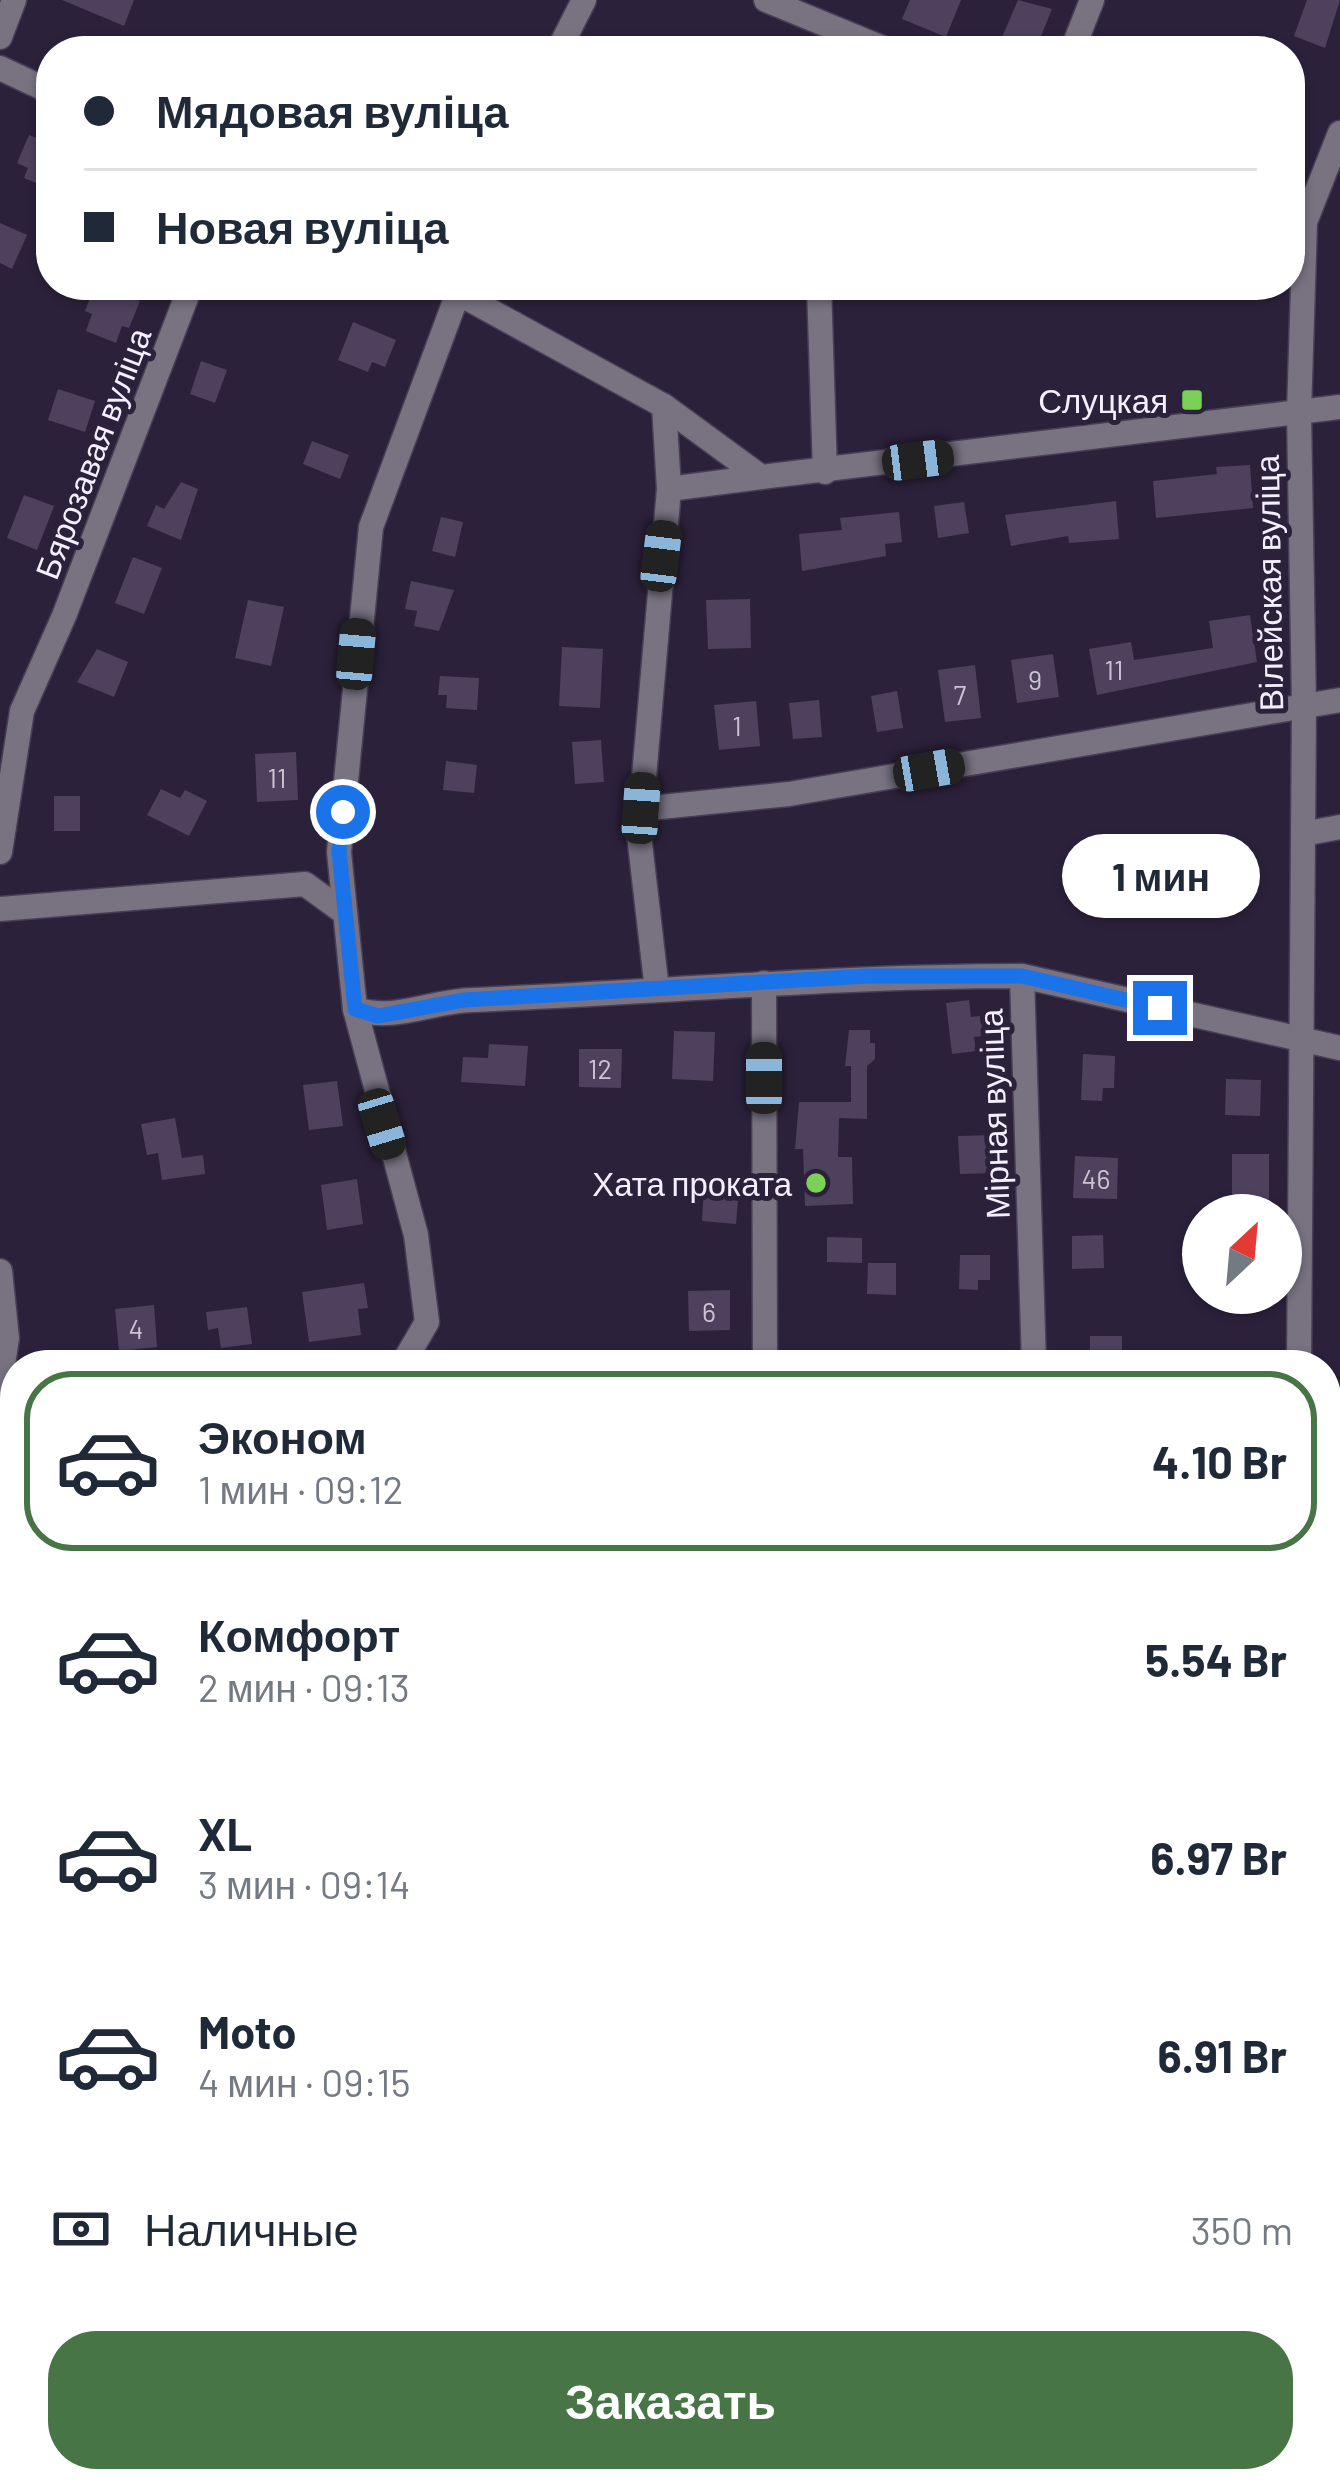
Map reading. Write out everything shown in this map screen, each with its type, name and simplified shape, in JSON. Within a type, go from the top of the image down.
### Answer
[{"type":"street","points":[[0,37],[14,0]]},
{"type":"street","points":[[566,36],[584,0]]},
{"type":"street","points":[[1078,36],[1092,0]]},
{"type":"street","points":[[779,2],[856,36]]},
{"type":"street","points":[[0,68],[36,85]]},
{"type":"street","name":"Вілейская вуліца","points":[[1305,203],[1340,133]]},
{"type":"street","name":"Бярозавая вуліца","points":[[0,852],[22,710],[64,616],[185,300]]},
{"type":"street","points":[[412,1350],[427,1322],[416,1235],[355,1009],[339,851],[371,527],[450,300]]},
{"type":"street","points":[[477,300],[664,406],[761,477]]},
{"type":"street","points":[[819,300],[825,472]]},
{"type":"street","name":"Вілейская вуліца","points":[[1298,300],[1304,706],[1299,1350]]},
{"type":"street","points":[[657,989],[639,835],[669,489],[664,406]]},
{"type":"street","points":[[669,489],[1340,407]]},
{"type":"street","points":[[641,808],[789,794],[1340,700]]},
{"type":"street","points":[[1304,834],[1340,827]]},
{"type":"street","points":[[0,909],[305,884],[339,851]]},
{"type":"street","points":[[305,884],[345,913]]},
{"type":"street","points":[[1022,976],[1340,1048]]},
{"type":"street","name":"Мірная вуліца","points":[[355,1009],[378,1016],[464,1000],[764,982],[1022,976],[1034,1350]]},
{"type":"street","points":[[764,982],[765,1350]]},
{"type":"street","points":[[0,1271],[5,1350]]},
{"type":"building","points":[[62,0],[134,0],[124,26]]},
{"type":"building","points":[[910,0],[961,0],[946,36],[902,19]]},
{"type":"building","points":[[1018,0],[1052,9],[1041,36],[1002,36]]},
{"type":"building","points":[[1307,0],[1340,0],[1325,48],[1305,40],[1305,36],[1294,36]]},
{"type":"building","points":[[29,135],[36,138],[36,183],[24,178],[28,168],[17,163]]},
{"type":"building","points":[[0,223],[27,235],[12,269],[0,263]]},
{"type":"building","points":[[89,300],[140,301],[129,328],[122,326],[116,343],[86,331],[92,314],[85,311]]},
{"type":"building","points":[[353,322],[396,340],[385,367],[372,362],[368,372],[338,360]]},
{"type":"building","points":[[201,361],[227,370],[215,403],[190,394]]},
{"type":"building","points":[[58,389],[95,401],[85,432],[48,420]]},
{"type":"building","points":[[312,441],[349,455],[340,479],[303,464]]},
{"type":"building","points":[[1250,465],[1253,508],[1156,518],[1153,481]]},
{"type":"building","points":[[181,482],[198,489],[181,540],[147,526],[156,505],[164,509]]},
{"type":"building","points":[[24,495],[54,506],[37,550],[7,538]]},
{"type":"building","points":[[1116,501],[1119,539],[1069,543],[1068,536],[1011,546],[1005,515]]},
{"type":"building","points":[[964,502],[969,533],[938,538],[934,506]]},
{"type":"building","points":[[899,512],[902,542],[885,544],[886,556],[802,571],[799,534],[842,530],[840,518]]},
{"type":"building","points":[[441,517],[463,522],[455,557],[432,551]]},
{"type":"building","points":[[133,557],[162,568],[144,614],[115,603]]},
{"type":"building","points":[[411,581],[454,590],[439,631],[414,626],[417,611],[405,609]]},
{"type":"building","points":[[750,599],[751,648],[708,649],[706,600]]},
{"type":"building","points":[[248,600],[284,607],[271,666],[235,658]]},
{"type":"building","points":[[1250,615],[1257,662],[1097,695],[1089,649],[1131,642],[1134,660],[1213,648],[1209,621]]},
{"type":"building","points":[[562,647],[603,649],[600,708],[559,706]]},
{"type":"building","points":[[97,649],[128,662],[114,697],[77,682]]},
{"type":"building","points":[[1053,654],[1059,697],[1017,703],[1011,660]]},
{"type":"building","points":[[975,665],[981,718],[945,722],[938,670]]},
{"type":"building","points":[[440,676],[479,678],[477,710],[446,708],[447,695],[438,695]]},
{"type":"building","points":[[897,691],[903,728],[877,732],[871,696]]},
{"type":"building","points":[[819,700],[822,737],[793,739],[789,703]]},
{"type":"building","points":[[756,701],[760,746],[719,750],[714,705]]},
{"type":"building","points":[[601,740],[604,782],[575,784],[572,742]]},
{"type":"building","points":[[296,752],[298,800],[257,802],[255,754]]},
{"type":"building","points":[[446,761],[477,765],[474,793],[443,790]]},
{"type":"building","points":[[161,789],[180,798],[185,790],[207,801],[189,836],[147,815]]},
{"type":"building","points":[[54,796],[80,796],[80,831],[54,831]]},
{"type":"building","points":[[969,1000],[971,1017],[989,1015],[991,1035],[974,1037],[976,1051],[952,1054],[946,1003]]},
{"type":"building","points":[[849,1030],[870,1030],[870,1043],[875,1043],[875,1059],[867,1066],[867,1119],[839,1118],[838,1157],[852,1157],[853,1204],[805,1206],[803,1149],[795,1149],[799,1102],[851,1102],[851,1066],[845,1066]]},
{"type":"building","points":[[674,1031],[715,1032],[713,1081],[672,1079]]},
{"type":"building","points":[[489,1044],[528,1046],[525,1086],[461,1082],[463,1057],[488,1058]]},
{"type":"building","points":[[579,1049],[622,1049],[621,1088],[579,1087]]},
{"type":"building","points":[[1083,1054],[1115,1056],[1114,1088],[1103,1088],[1102,1101],[1081,1100]]},
{"type":"building","points":[[1226,1079],[1261,1080],[1260,1116],[1225,1115]]},
{"type":"building","points":[[337,1081],[343,1126],[309,1130],[303,1085]]},
{"type":"building","points":[[175,1118],[182,1158],[203,1155],[205,1174],[162,1180],[158,1153],[147,1155],[141,1124]]},
{"type":"building","points":[[995,1135],[996,1173],[960,1174],[958,1136]]},
{"type":"building","points":[[1232,1154],[1269,1154],[1269,1194],[1232,1194]]},
{"type":"building","points":[[1075,1156],[1118,1158],[1117,1199],[1073,1198]]},
{"type":"building","points":[[357,1179],[363,1224],[327,1230],[321,1185]]},
{"type":"building","points":[[704,1187],[739,1189],[736,1224],[702,1221]]},
{"type":"building","points":[[1103,1235],[1104,1268],[1072,1269],[1072,1236]]},
{"type":"building","points":[[827,1237],[862,1238],[862,1263],[827,1262]]},
{"type":"building","points":[[960,1255],[990,1255],[990,1280],[978,1280],[978,1290],[959,1289]]},
{"type":"building","points":[[868,1263],[896,1263],[896,1295],[867,1294]]},
{"type":"building","points":[[364,1283],[368,1308],[358,1309],[361,1335],[309,1342],[302,1292]]},
{"type":"building","points":[[730,1290],[730,1330],[689,1331],[688,1291]]},
{"type":"building","points":[[154,1305],[157,1347],[119,1350],[115,1309]]},
{"type":"building","points":[[247,1307],[252,1344],[221,1348],[218,1328],[208,1330],[206,1312]]},
{"type":"building","points":[[1090,1336],[1122,1336],[1122,1350],[1090,1350]]},
{"type":"place","name":"Слуцкая","points":[[1192,400]]},
{"type":"place","name":"Хата проката","points":[[816,1183]]},
{"type":"route","points":[[343,812],[339,851],[355,1009],[378,1016],[464,1000],[867,976],[1022,976],[1160,1008]]}]
